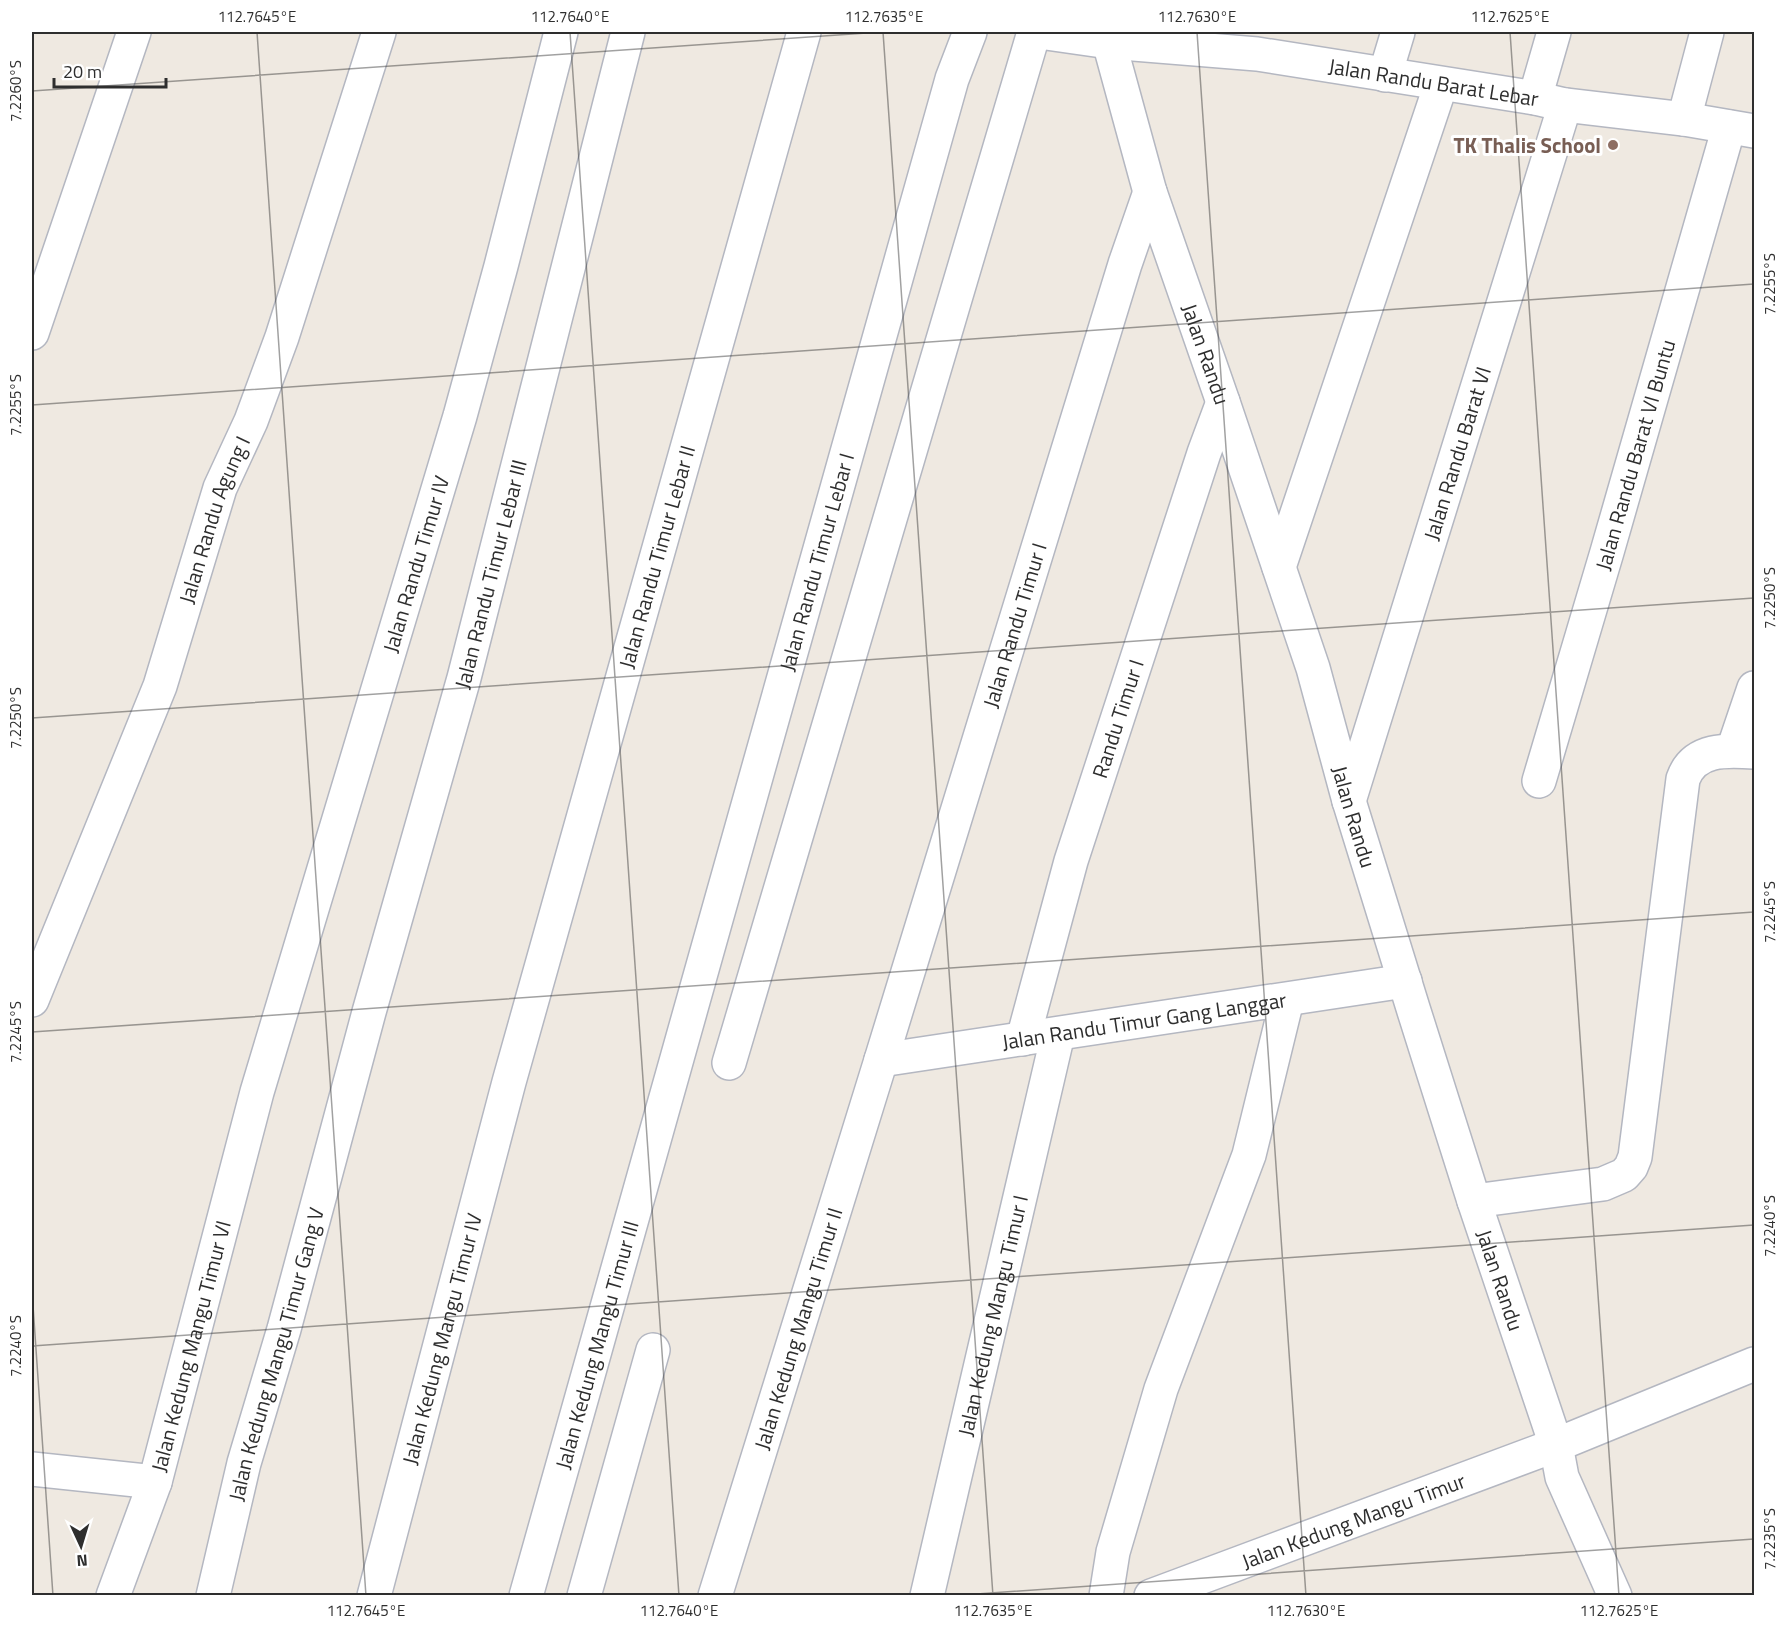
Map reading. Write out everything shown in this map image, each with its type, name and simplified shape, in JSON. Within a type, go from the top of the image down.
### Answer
[{"type":"street","points":[[32,333],[134,32]]},
{"type":"street","name":"Jalan Randu Agung I","points":[[32,1000],[160,686],[220,488],[251,421],[282,337],[379,32]]},
{"type":"street","name":"Jalan Randu Timur IV","points":[[257,1092],[460,416],[561,32]]},
{"type":"street","name":"Jalan Randu Timur Lebar III","points":[[342,1113],[464,678],[628,32]]},
{"type":"street","name":"Jalan Randu Timur Lebar II","points":[[509,1082],[804,32]]},
{"type":"street","name":"Jalan Randu Timur Lebar I","points":[[666,1093],[952,79],[970,32]]},
{"type":"street","points":[[729,1063],[1034,32]]},
{"type":"street","name":"Jalan Randu Barat Lebar","points":[[1039,32],[1260,43],[1385,75],[1742,129]]},
{"type":"street","points":[[1385,75],[1398,32]]},
{"type":"street","name":"Jalan Randu Barat VI","points":[[1349,801],[1550,101],[1554,32]]},
{"type":"street","points":[[1684,119],[1707,32]]},
{"type":"street","name":"Jalan Randu","points":[[1107,37],[1150,192],[1313,668],[1349,801],[1474,1201],[1556,1445],[1562,1477],[1615,1596]]},
{"type":"street","points":[[1279,567],[1441,84]]},
{"type":"street","name":"Jalan Randu Barat VI Buntu","points":[[1539,781],[1607,552],[1742,129]]},
{"type":"street","name":"Jalan Randu Timur I","points":[[881,1060],[1125,264],[1150,192]]},
{"type":"street","name":"Randu Timur I","points":[[1023,1039],[1071,861],[1204,453],[1223,402]]},
{"type":"street","points":[[1474,1201],[1603,1184],[1624,1175],[1631,1167],[1635,1157],[1683,779],[1689,766],[1712,752],[1744,751],[1755,688]]},
{"type":"street","name":"Jalan Randu Timur Gang Langgar","points":[[881,1060],[1405,981]]},
{"type":"street","points":[[1106,1596],[1113,1552],[1161,1389],[1249,1155],[1287,1000]]},
{"type":"street","name":"Jalan Kedung Mangu Timur I","points":[[927,1596],[1058,1035]]},
{"type":"street","name":"Jalan Kedung Mangu Timur II","points":[[715,1596],[881,1060]]},
{"type":"street","name":"Jalan Kedung Mangu Timur IV","points":[[374,1596],[509,1082]]},
{"type":"street","name":"Jalan Kedung Mangu Timur VI","points":[[113,1596],[155,1482],[257,1092]]},
{"type":"street","name":"Jalan Kedung Mangu Timur III","points":[[526,1596],[666,1093]]},
{"type":"street","name":"Jalan Kedung Mangu Timur Gang V","points":[[213,1596],[244,1463],[284,1329],[342,1113]]},
{"type":"street","points":[[584,1596],[653,1350]]},
{"type":"street","name":"Jalan Kedung Mangu Timur","points":[[1151,1596],[1556,1445],[1755,1364]]},
{"type":"street","points":[[32,1469],[155,1482]]},
{"type":"place","name":"TK Thalis School","points":[[1613,145]]}]
